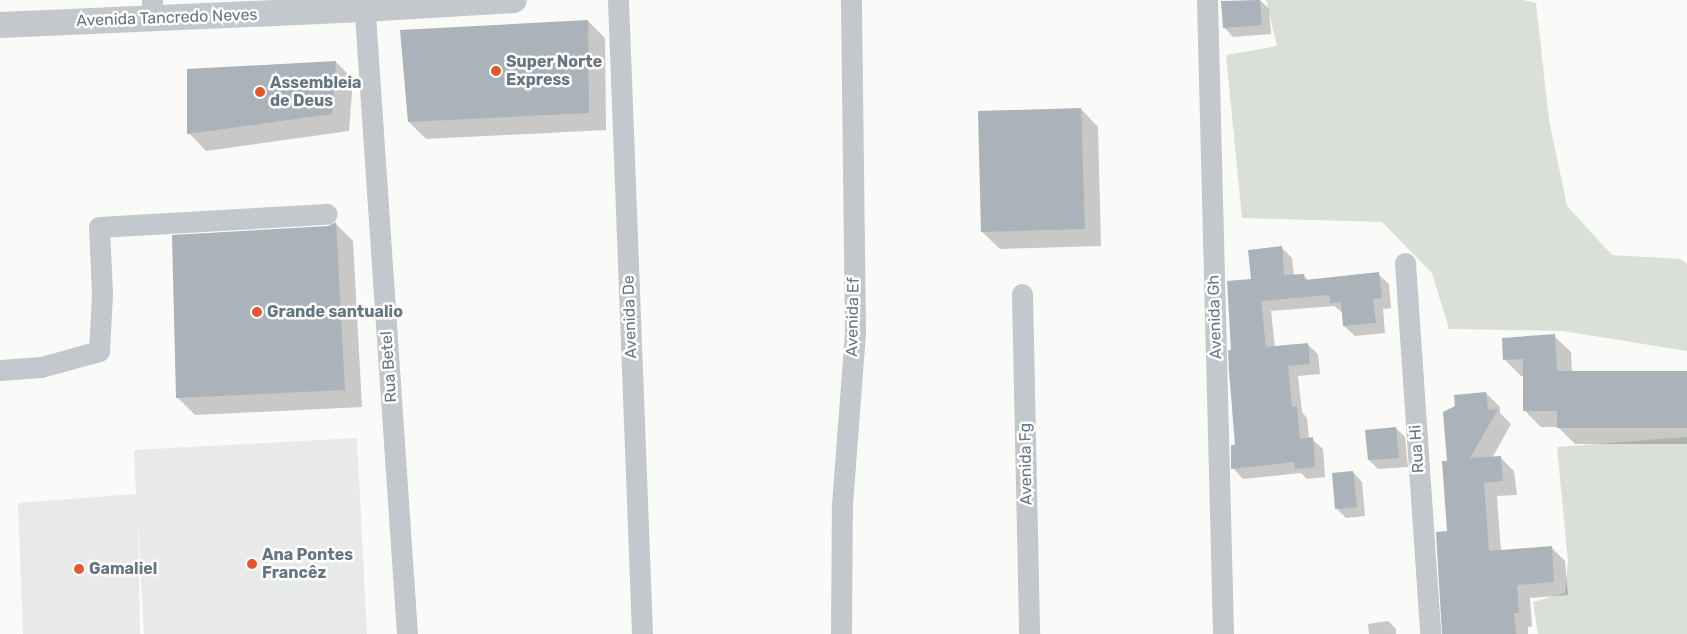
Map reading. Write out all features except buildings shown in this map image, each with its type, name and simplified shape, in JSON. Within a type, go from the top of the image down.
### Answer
[{"type":"street","name":"Avenida Tancredo Neves","points":[[0,25],[152,10],[514,0]]},
{"type":"street","name":"Avenida De","points":[[618,0],[642,634]]},
{"type":"street","name":"Avenida Ef","points":[[841,634],[842,505],[855,332],[850,0]]},
{"type":"street","name":"Avenida Gh","points":[[1207,0],[1223,634]]},
{"type":"street","name":"Rua Betel","points":[[364,5],[407,634]]},
{"type":"street","points":[[0,370],[41,367],[99,351],[102,293],[99,227],[327,214]]},
{"type":"street","name":"Rua Hi","points":[[1404,263],[1430,634]]},
{"type":"street","name":"Avenida Fg","points":[[1022,294],[1029,634]]},
{"type":"shaded area","points":[[1266,0],[1523,0],[1536,3],[1549,120],[1567,206],[1612,255],[1681,259],[1687,264],[1687,351],[1563,331],[1449,329],[1432,273],[1382,222],[1242,218],[1226,55],[1277,46]]},
{"type":"shaded area","points":[[1687,437],[1687,634],[1538,634],[1533,602],[1565,593],[1568,561],[1557,447]]},
{"type":"shaded area","name":"Ana Pontes Francêz","points":[[357,438],[367,634],[144,634],[138,519],[140,634],[23,634],[18,503],[136,494],[134,450]]},
{"type":"place","name":"Super Norte Express","points":[[496,71]]},
{"type":"place","name":"Assembleia de Deus","points":[[260,92]]},
{"type":"place","name":"Grande santualio","points":[[257,312]]},
{"type":"place","name":"Ana Pontes Francêz","points":[[252,564]]},
{"type":"place","name":"Gamaliel","points":[[79,569]]}]
